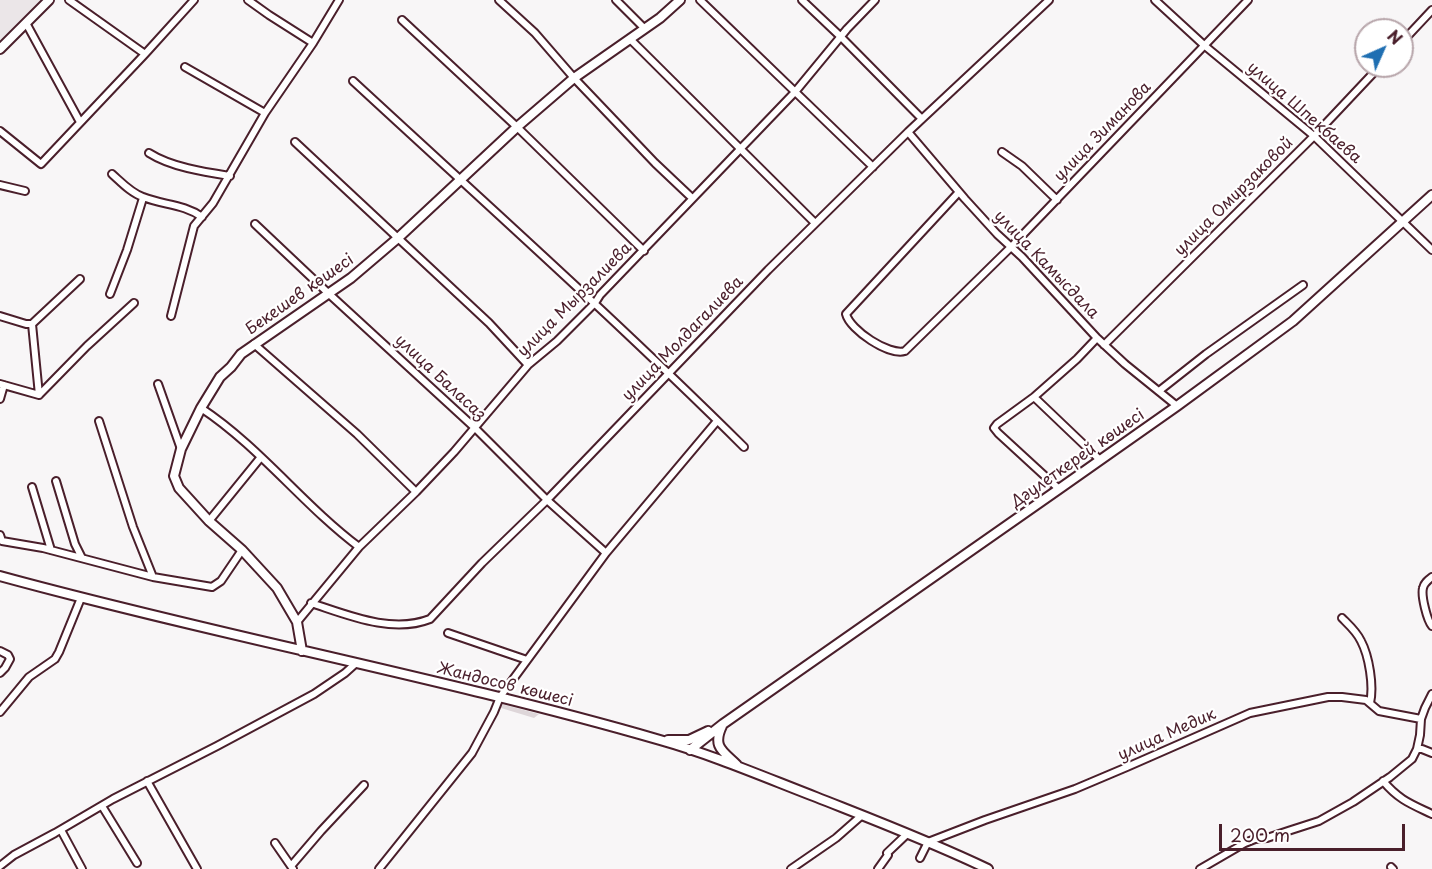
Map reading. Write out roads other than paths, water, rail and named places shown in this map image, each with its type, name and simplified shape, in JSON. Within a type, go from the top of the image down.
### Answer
[{"type":"main road","points":[[0,49],[49,0]]},
{"type":"main road","name":"Бекешев көшесі","points":[[302,651],[297,622],[277,588],[242,550],[209,521],[179,488],[174,476],[181,449],[201,408],[220,377],[241,354],[351,278],[398,238],[458,178],[574,78],[660,18],[680,0]]},
{"type":"main road","name":"Дәулеткерей көшесі","points":[[723,724],[1177,406],[1293,321],[1432,195]]},
{"type":"main road","name":"Жандосов көшесі","points":[[0,576],[355,664],[390,670],[500,697],[663,741],[739,767],[928,842],[986,868]]},
{"type":"main road","points":[[663,741],[689,740],[723,724]]},
{"type":"main road","points":[[690,750],[723,724]]},
{"type":"main road","points":[[723,724],[718,735],[720,748],[739,767]]},
{"type":"street","points":[[69,0],[145,54]]},
{"type":"street","points":[[0,131],[41,164],[194,0]]},
{"type":"street","points":[[248,0],[313,43]]},
{"type":"street","points":[[171,316],[194,226],[213,203],[266,113],[339,0]]},
{"type":"street","points":[[499,0],[535,33],[574,78],[655,163],[692,198]]},
{"type":"street","points":[[616,0],[645,29]]},
{"type":"street","points":[[700,0],[873,167]]},
{"type":"street","points":[[802,0],[922,119]]},
{"type":"street","name":"улица Мырзалиева","points":[[297,622],[359,547],[416,492],[476,428],[528,365],[557,341],[595,303],[692,198],[741,150],[875,0]]},
{"type":"street","name":"улица Молдагалиева","points":[[311,603],[378,623],[402,624],[430,619],[815,223],[1049,0]]},
{"type":"street","name":"улица Шпекбаева","points":[[1155,0],[1204,46],[1314,136],[1432,250]]},
{"type":"street","name":"улица Зиманова","points":[[959,192],[846,315],[875,343],[889,350],[903,353],[906,351],[1057,200],[1248,0]]},
{"type":"street","points":[[1414,29],[1432,10]]},
{"type":"street","points":[[402,20],[517,127],[644,251]]},
{"type":"street","points":[[26,22],[80,122]]},
{"type":"street","points":[[630,39],[815,223]]},
{"type":"street","points":[[185,67],[266,113]]},
{"type":"street","name":"улица Омирзаковой","points":[[1104,345],[1314,136],[1369,78]]},
{"type":"street","points":[[353,81],[595,303],[744,447]]},
{"type":"street","name":"улица Камысдала","points":[[908,132],[997,234],[1022,257],[1097,338],[1177,406]]},
{"type":"street","points":[[295,142],[489,323],[528,365]]},
{"type":"street","points":[[1002,152],[1022,166],[1057,200]]},
{"type":"street","points":[[149,153],[159,159],[204,172],[230,176]]},
{"type":"street","points":[[112,174],[143,198],[184,207],[202,217]]},
{"type":"street","points":[[0,185],[25,191]]},
{"type":"street","points":[[110,294],[143,198]]},
{"type":"street","name":"улица Баласаз","points":[[255,224],[476,428],[547,500],[606,553]]},
{"type":"street","points":[[0,316],[32,324],[80,279]]},
{"type":"street","points":[[1159,391],[1206,354],[1303,285]]},
{"type":"street","points":[[39,395],[134,303]]},
{"type":"street","points":[[32,324],[39,395]]},
{"type":"street","points":[[1059,489],[994,428],[1034,397],[1097,338]]},
{"type":"street","points":[[254,344],[357,434],[416,492]]},
{"type":"street","points":[[158,384],[181,449]]},
{"type":"street","points":[[0,399],[2,385],[39,395]]},
{"type":"street","points":[[1034,397],[1100,460]]},
{"type":"street","points":[[201,408],[223,423],[359,547]]},
{"type":"street","points":[[99,421],[133,527],[153,577]]},
{"type":"street","points":[[380,869],[472,753],[500,697],[606,553],[717,421]]},
{"type":"street","points":[[209,521],[261,457]]},
{"type":"street","points":[[56,481],[75,544],[82,558]]},
{"type":"street","points":[[32,487],[51,550]]},
{"type":"street","points":[[0,536],[2,542],[51,550],[153,577],[212,588],[242,550]]},
{"type":"street","points":[[1432,577],[1422,589],[1422,597],[1432,626]]},
{"type":"street","points":[[0,712],[28,676],[55,659],[81,597]]},
{"type":"street","points":[[1342,618],[1362,644],[1372,683],[1370,703]]},
{"type":"street","points":[[448,633],[527,660]]},
{"type":"street","points":[[0,651],[8,655],[10,659],[0,673]]},
{"type":"street","points":[[0,866],[14,855],[147,781],[314,694],[355,664]]},
{"type":"street","points":[[1200,869],[1245,843],[1319,821],[1353,802],[1383,781],[1412,759],[1417,749],[1421,719],[1432,694]]},
{"type":"street","name":"улица Медик","points":[[928,842],[1066,792],[1250,712],[1328,697],[1353,698],[1366,700],[1379,711],[1421,719]]},
{"type":"street","points":[[1417,749],[1422,748],[1432,753]]},
{"type":"street","points":[[147,781],[197,869]]},
{"type":"street","points":[[1383,781],[1394,794],[1407,803],[1432,814]]},
{"type":"street","points":[[275,843],[292,868],[321,831],[364,785]]},
{"type":"street","points":[[102,806],[137,864]]},
{"type":"street","points":[[791,869],[836,838],[861,816]]},
{"type":"street","points":[[60,830],[82,869]]},
{"type":"street","points":[[878,869],[888,855],[887,853],[907,834]]},
{"type":"street","points":[[920,858],[928,842]]}]
